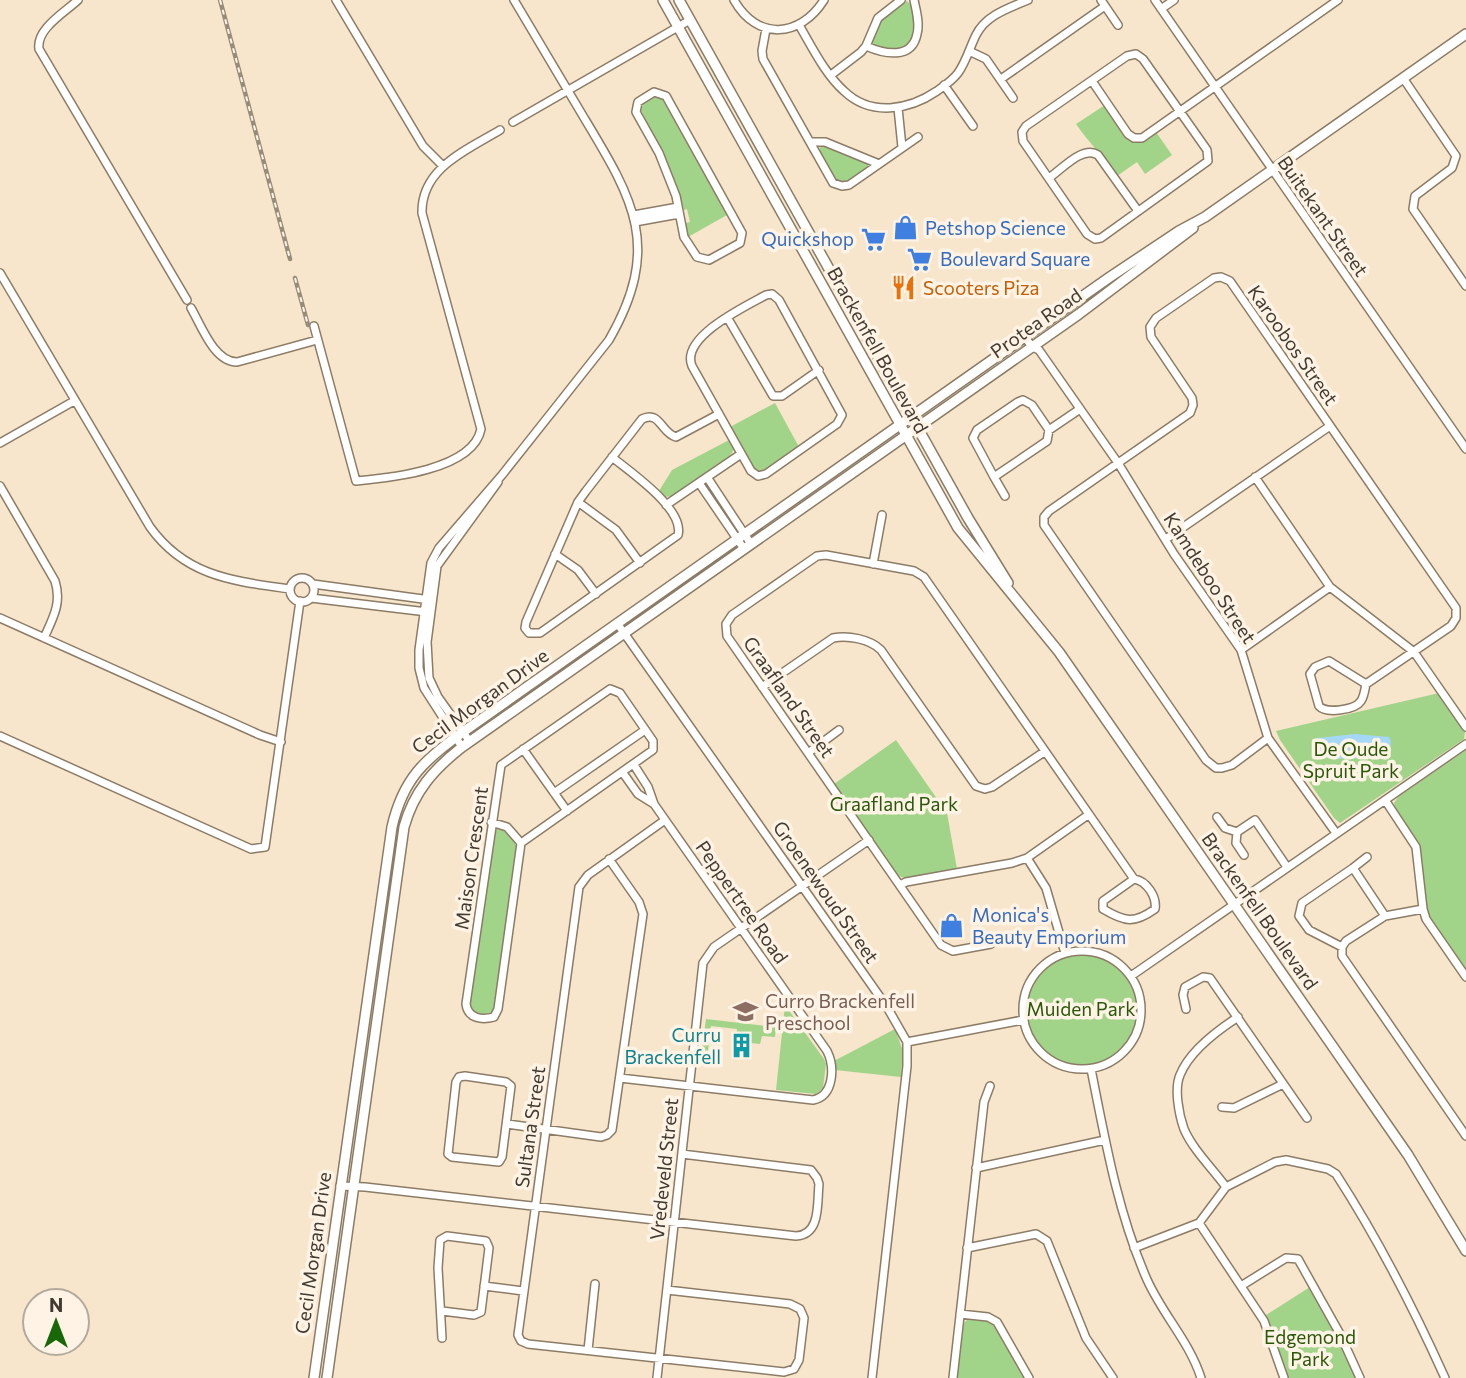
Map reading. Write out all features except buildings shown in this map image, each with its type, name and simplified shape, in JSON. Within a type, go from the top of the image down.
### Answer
[{"type":"street","points":[[78,0],[43,32],[38,42],[39,50],[220,356],[229,362],[237,362],[317,340]]},
{"type":"street","points":[[336,0],[423,146],[443,166]]},
{"type":"street","points":[[466,744],[421,679],[418,659],[429,600],[441,558],[494,490],[502,475],[602,349],[618,324],[636,269],[635,219],[620,177],[514,0]]},
{"type":"street","name":"Brackenfell Boulevard","points":[[663,0],[963,536],[1059,652],[1408,1155],[1466,1251]]},
{"type":"street","name":"Brackenfell Boulevard","points":[[679,0],[916,427],[1016,597]]},
{"type":"street","points":[[734,0],[747,18],[765,29],[774,30],[799,25],[824,0]]},
{"type":"street","points":[[831,75],[850,62],[866,46],[878,18],[901,0]]},
{"type":"street","points":[[866,46],[887,53],[902,52],[912,44],[918,29],[914,0]]},
{"type":"street","name":"Buitekant Street","points":[[1155,0],[1466,449]]},
{"type":"street","points":[[1161,9],[1174,0]]},
{"type":"street","points":[[1092,81],[1128,134],[1134,138],[1144,137],[1338,0]]},
{"type":"street","points":[[799,25],[843,91],[859,102],[898,108],[920,102],[944,85],[959,72],[979,30],[994,15],[1024,1]]},
{"type":"street","points":[[1000,79],[1103,3],[1118,25]]},
{"type":"street","points":[[513,122],[690,20]]},
{"type":"street","points":[[765,29],[762,56],[831,181],[838,186],[849,185],[918,136]]},
{"type":"street","name":"Protea Road","points":[[900,425],[1156,247],[1205,217],[1466,34]]},
{"type":"street","points":[[969,51],[986,59],[1013,98]]},
{"type":"street","points":[[1136,54],[1143,58],[1207,150],[1208,161],[1101,238],[1092,238],[1023,141],[1023,130],[1092,81],[1126,56],[1136,54]]},
{"type":"street","points":[[1403,78],[1456,156],[1452,168],[1418,193],[1412,205],[1415,214],[1463,276],[1466,286]]},
{"type":"street","points":[[944,85],[973,126]]},
{"type":"street","points":[[654,92],[666,96],[741,231],[741,241],[712,259],[701,260],[684,237],[679,210],[657,148],[636,112],[638,102],[654,92]]},
{"type":"street","points":[[898,108],[902,148]]},
{"type":"street","points":[[314,326],[356,481],[401,477],[465,452],[480,435],[481,429],[422,213],[425,191],[443,166],[500,130]]},
{"type":"street","points":[[810,142],[825,142],[879,164]]},
{"type":"street","points":[[1049,178],[1083,153],[1094,152],[1138,211]]},
{"type":"street","points":[[635,219],[679,210]]},
{"type":"street","name":"Protea Road","points":[[905,436],[1037,346],[1183,238],[1205,217]]},
{"type":"street","points":[[0,273],[150,527],[167,548],[214,576],[290,589]]},
{"type":"street","name":"Karoobos Street","points":[[1118,463],[1191,411],[1192,398],[1151,337],[1150,327],[1156,318],[1218,277],[1230,281],[1455,608],[1456,618],[1453,624],[1366,684],[1358,704],[1325,712],[1319,706],[1310,674],[1315,667],[1329,661],[1366,684]]},
{"type":"street","points":[[766,295],[775,296],[819,370],[841,410],[840,422],[763,475],[753,474],[689,357],[711,327],[766,295]]},
{"type":"street","points":[[727,317],[773,396],[782,397],[819,370]]},
{"type":"street","name":"Kamdeboo Street","points":[[1029,334],[1241,650],[1268,738],[1336,833]]},
{"type":"street","points":[[0,443],[74,401]]},
{"type":"street","points":[[994,477],[1047,441],[1049,430],[1030,403],[1018,401],[978,430],[974,436],[974,441],[1004,496]]},
{"type":"street","points":[[1049,430],[1080,409]]},
{"type":"street","points":[[612,457],[655,492],[666,505],[679,526],[678,535],[538,634],[532,634],[527,631],[526,622],[578,502],[612,457],[642,419],[647,416],[655,417],[669,435],[676,437],[719,414]]},
{"type":"street","name":"Cecil Morgan Drive","points":[[314,1378],[395,815],[404,789],[419,767],[459,734],[900,425]]},
{"type":"street","points":[[1166,539],[1330,426]]},
{"type":"street","name":"Cecil Morgan Drive","points":[[327,1378],[404,827],[423,785],[435,769],[466,744],[905,436]]},
{"type":"street","points":[[666,505],[741,453]]},
{"type":"street","points":[[1118,463],[1049,511],[1044,517],[1045,529],[1206,760],[1216,768],[1227,767],[1268,738]]},
{"type":"street","points":[[708,477],[727,506],[740,537]]},
{"type":"street","points":[[1255,477],[1331,587],[1414,652],[1466,727]]},
{"type":"street","points":[[699,482],[747,547]]},
{"type":"street","points":[[0,486],[59,592],[58,605],[44,638]]},
{"type":"street","points":[[578,502],[616,530],[640,563]]},
{"type":"street","points":[[719,512],[727,506]]},
{"type":"street","points":[[873,564],[882,515]]},
{"type":"street","points":[[555,554],[578,569],[596,594]]},
{"type":"street","name":"Graafland Street","points":[[991,944],[956,951],[944,948],[727,636],[725,628],[729,618],[817,556],[825,555],[914,571],[924,577],[1088,815],[1134,879],[1145,884],[1156,900],[1155,909],[1140,920],[1133,921],[1102,909],[1103,901],[1134,879]]},
{"type":"street","points":[[290,589],[298,579],[304,578],[313,584],[429,600]]},
{"type":"street","points":[[311,598],[314,593],[313,584]]},
{"type":"street","points":[[1241,650],[1331,587]]},
{"type":"street","points":[[290,589],[294,598],[300,601],[311,598],[427,612]]},
{"type":"street","points":[[0,736],[256,849],[266,846],[300,601]]},
{"type":"street","points":[[0,618],[281,742]]},
{"type":"street","name":"Groenewoud Street","points":[[617,623],[893,1017],[907,1042]]},
{"type":"street","points":[[762,687],[833,639],[843,637],[867,641],[881,650],[978,788],[992,788],[1044,752]]},
{"type":"street","name":"Maison Crescent","points":[[522,843],[498,1009],[494,1017],[472,1017],[466,1004],[500,765],[610,689],[620,693],[645,730]]},
{"type":"street","points":[[491,822],[507,827],[522,843],[634,765],[653,750],[653,741],[645,730],[554,793]]},
{"type":"street","points":[[808,753],[839,730]]},
{"type":"street","points":[[1131,976],[1466,744]]},
{"type":"street","points":[[523,749],[567,811]]},
{"type":"street","points":[[634,765],[654,804]]},
{"type":"street","points":[[623,773],[638,794],[654,804]]},
{"type":"street","points":[[1385,800],[1416,847],[1423,909],[1430,926],[1466,977]]},
{"type":"street","name":"Peppertree Road","points":[[620,1079],[813,1100],[828,1091],[831,1067],[828,1054],[654,804]]},
{"type":"street","points":[[900,885],[1027,858],[1088,815]]},
{"type":"street","points":[[1217,817],[1225,828],[1237,832]]},
{"type":"street","name":"Sultana Street","points":[[665,820],[585,877],[579,887],[517,1332],[522,1341],[588,1350],[784,1372],[794,1369],[799,1360],[803,1329],[804,1318],[800,1309],[790,1304],[667,1290]]},
{"type":"street","points":[[1237,832],[1255,820],[1287,867]]},
{"type":"street","points":[[1237,832],[1236,843],[1244,855]]},
{"type":"street","name":"Vredeveld Street","points":[[657,1378],[704,963],[714,947],[869,840]]},
{"type":"street","points":[[1342,947],[1309,930],[1299,916],[1299,910],[1302,903],[1367,857]]},
{"type":"street","points":[[1027,858],[1046,888],[1065,953]]},
{"type":"street","points":[[507,1124],[601,1137],[607,1135],[613,1127],[643,914],[639,902],[609,859]]},
{"type":"street","points":[[1353,868],[1385,916]]},
{"type":"street","points":[[1423,909],[1385,916],[1346,942],[1342,947],[1342,956],[1466,1136]]},
{"type":"street","points":[[1080,950],[1102,954],[1121,965],[1131,976],[1140,996],[1142,1007],[1139,1028],[1128,1047],[1112,1061],[1091,1069],[1061,1066],[1047,1058],[1036,1048],[1023,1020],[1024,995],[1035,973],[1043,964],[1065,953],[1080,950]]},
{"type":"street","points":[[1186,1009],[1183,995],[1185,986],[1206,977],[1210,978],[1307,1118]]},
{"type":"street","points":[[1226,1187],[1184,1129],[1178,1088],[1180,1075],[1199,1048],[1214,1033],[1238,1017]]},
{"type":"street","points":[[872,1378],[907,1042],[1023,1020]]},
{"type":"street","points":[[1091,1069],[1116,1193],[1134,1248],[1156,1300],[1192,1353],[1201,1378]]},
{"type":"street","points":[[465,1076],[510,1084],[512,1090],[507,1124],[502,1159],[499,1162],[449,1156],[447,1149],[458,1078],[465,1076]]},
{"type":"street","points":[[1222,1107],[1234,1108],[1283,1084]]},
{"type":"street","points":[[953,1378],[984,1102],[990,1086]]},
{"type":"street","points":[[976,1168],[1105,1140]]},
{"type":"street","points":[[340,1186],[800,1236],[813,1227],[818,1181],[808,1169],[682,1154]]},
{"type":"street","points":[[1134,1248],[1199,1223],[1226,1187],[1275,1162],[1283,1160],[1328,1169],[1336,1174],[1371,1230],[1408,1298],[1445,1378]]},
{"type":"street","points":[[1199,1223],[1268,1328],[1284,1378]]},
{"type":"street","points":[[967,1248],[1036,1234],[1047,1241],[1086,1338],[1113,1378]]},
{"type":"street","points":[[442,1311],[478,1314],[482,1310],[488,1243],[482,1240],[443,1237],[439,1242],[442,1338]]},
{"type":"street","points":[[1241,1286],[1286,1258],[1298,1259],[1340,1334],[1360,1378]]},
{"type":"street","points":[[588,1350],[595,1284]]},
{"type":"street","points":[[484,1286],[523,1291]]},
{"type":"street","points":[[960,1314],[988,1317],[997,1322],[1029,1378]]},
{"type":"green space","points":[[907,1],[912,6],[913,18],[909,44],[896,51],[872,45],[871,41],[884,17],[894,7]]},
{"type":"green space","points":[[655,97],[662,99],[727,215],[688,237],[685,223],[690,222],[687,209],[684,210],[671,171],[641,110],[643,104]]},
{"type":"green space","points":[[1105,105],[1134,141],[1145,140],[1156,132],[1172,155],[1145,174],[1137,162],[1117,176],[1076,124]]},
{"type":"green space","points":[[825,145],[868,163],[868,166],[846,183],[835,180],[819,151],[820,147]]},
{"type":"green space","points":[[775,403],[799,447],[763,472],[755,471],[730,427]]},
{"type":"green space","points":[[729,440],[734,449],[730,456],[673,496],[665,497],[659,491],[672,470]]},
{"type":"green space","name":"De Oude Spruit Park","points":[[1439,693],[1465,732],[1464,739],[1340,823],[1276,731]]},
{"type":"green space","name":"Graafland Park","points":[[896,740],[947,813],[957,869],[905,878],[898,876],[834,784]]},
{"type":"green space","name":"De Oude Spruit Park","points":[[1466,750],[1466,971],[1430,919],[1426,907],[1420,846],[1394,803],[1398,797]]},
{"type":"green space","points":[[498,828],[507,831],[517,847],[494,1010],[491,1014],[481,1015],[475,1013],[470,1005],[494,833]]},
{"type":"green space","name":"Muiden Park","points":[[1082,955],[1103,959],[1121,971],[1133,989],[1137,1010],[1133,1031],[1121,1049],[1103,1061],[1082,1065],[1061,1061],[1043,1049],[1031,1031],[1027,1010],[1031,989],[1043,971],[1061,959]]},
{"type":"green space","points":[[785,1005],[826,1064],[823,1088],[816,1094],[776,1090]]},
{"type":"green space","points":[[706,1019],[776,1027],[775,1037],[762,1036],[760,1044],[736,1041],[737,1029],[711,1026],[707,1059],[701,1058]]},
{"type":"green space","points":[[895,1029],[903,1051],[901,1077],[835,1070],[834,1061]]},
{"type":"green space","name":"Edgemond Park","points":[[1310,1287],[1335,1329],[1357,1378],[1288,1378],[1266,1315]]},
{"type":"green space","points":[[972,1319],[995,1325],[1025,1378],[957,1378],[963,1324]]},
{"type":"water","points":[[1355,734],[1389,737],[1390,752],[1363,758],[1340,759],[1321,756],[1314,750],[1314,741],[1318,738]]},
{"type":"railway","points":[[220,0],[290,259]]},
{"type":"railway","points":[[295,278],[308,325]]},
{"type":"place","name":"Petshop Science","points":[[905,228]]},
{"type":"place","name":"Quickshop","points":[[874,239]]},
{"type":"place","name":"Boulevard Square","points":[[920,259]]},
{"type":"place","name":"Scooters Piza","points":[[903,288]]},
{"type":"place","name":"Monica's Beauty Emporium","points":[[952,926]]},
{"type":"place","name":"Curro Brackenfell Preschool","points":[[745,1012]]},
{"type":"place","name":"Curru Brackenfell","points":[[741,1046]]}]
